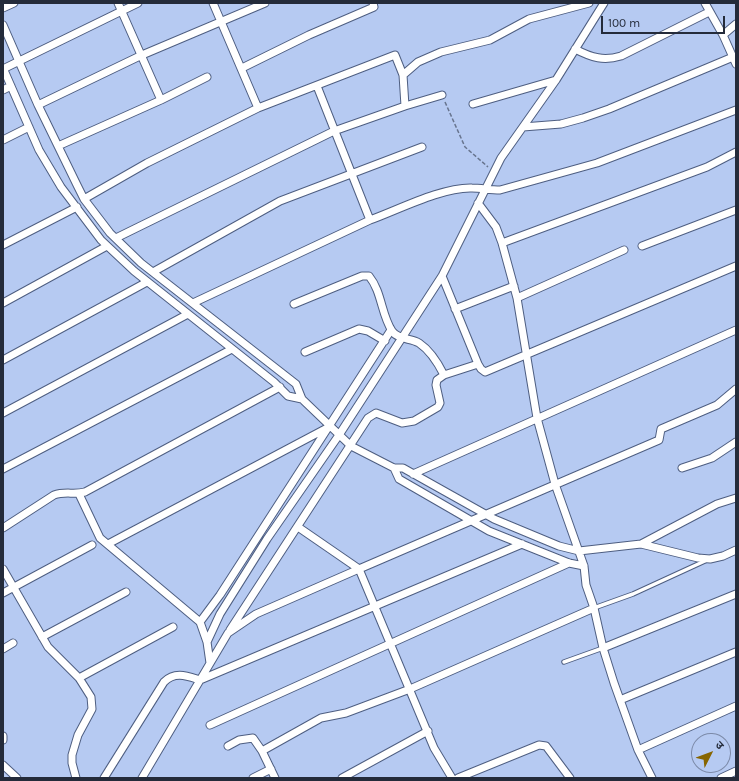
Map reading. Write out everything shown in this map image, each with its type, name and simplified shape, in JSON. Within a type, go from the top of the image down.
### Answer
[{"type":"street","points":[[3,8],[14,3]]},
{"type":"street","points":[[118,3],[161,100]]},
{"type":"street","points":[[138,3],[3,68],[39,150],[61,187],[107,246],[147,282],[280,387],[288,396],[302,399]]},
{"type":"street","points":[[213,3],[223,22],[258,108]]},
{"type":"street","points":[[38,105],[142,55],[265,3]]},
{"type":"street","points":[[242,68],[374,7],[373,3]]},
{"type":"street","points":[[403,75],[418,62],[441,52],[490,40],[529,19],[589,3]]},
{"type":"street","points":[[206,642],[220,614],[263,545],[339,435],[442,276],[501,158],[556,80],[604,3]]},
{"type":"street","points":[[705,3],[723,35],[736,64]]},
{"type":"street","points":[[576,49],[600,59],[611,59],[621,56],[709,12]]},
{"type":"street","points":[[723,35],[736,24]]},
{"type":"street","points":[[3,25],[38,105],[84,199],[116,238],[153,272],[296,384],[302,399],[329,427],[351,446],[394,468],[403,468],[486,515],[559,546],[579,551],[641,544],[698,558],[710,559],[723,556],[736,550]]},
{"type":"street","points":[[84,199],[147,163],[258,108],[280,98],[317,86],[395,55],[403,75],[405,106]]},
{"type":"street","points":[[523,127],[561,124],[583,118],[609,109],[733,57]]},
{"type":"street","points":[[58,146],[161,100],[206,77]]},
{"type":"street","points":[[473,104],[556,80]]},
{"type":"street","points":[[3,90],[11,86]]},
{"type":"street","points":[[317,86],[370,220]]},
{"type":"street","points":[[116,238],[334,131],[405,106],[442,95]]},
{"type":"street","points":[[193,303],[370,220],[441,193],[471,188],[484,190],[507,188],[598,163],[736,110]]},
{"type":"street","points":[[3,140],[29,127]]},
{"type":"street","points":[[153,272],[280,201],[422,147]]},
{"type":"street","points":[[502,243],[707,167],[736,152]]},
{"type":"street","points":[[478,203],[496,227],[502,243],[517,298],[525,355],[537,418],[555,484],[584,566],[586,585],[594,608],[603,648],[620,700],[638,750],[652,778]]},
{"type":"street","points":[[3,245],[77,207]]},
{"type":"street","points":[[642,246],[736,210]]},
{"type":"street","points":[[3,303],[107,246]]},
{"type":"street","points":[[517,298],[624,250]]},
{"type":"street","points":[[442,276],[478,364],[485,372],[736,266]]},
{"type":"street","points":[[294,304],[362,276],[369,276],[375,283],[391,330],[402,338],[419,343],[435,359],[444,375]]},
{"type":"street","points":[[3,360],[147,282]]},
{"type":"street","points":[[455,309],[514,286]]},
{"type":"street","points":[[3,413],[188,314]]},
{"type":"street","points":[[305,352],[359,329],[368,331],[385,341]]},
{"type":"street","points":[[200,622],[220,595],[391,330]]},
{"type":"street","points":[[412,474],[736,330]]},
{"type":"street","points":[[3,469],[232,349]]},
{"type":"street","points":[[142,778],[228,633],[372,415],[381,413],[397,421],[408,423],[438,407],[440,403],[436,385],[437,380],[444,375],[478,364]]},
{"type":"street","points":[[3,528],[54,495],[63,492],[79,494],[85,492],[280,387]]},
{"type":"street","points":[[228,633],[256,614],[659,440],[661,429],[717,405],[736,389]]},
{"type":"street","points":[[108,544],[329,427]]},
{"type":"street","points":[[682,468],[712,458],[736,442]]},
{"type":"street","points":[[394,468],[399,479],[489,531],[569,564],[584,566]]},
{"type":"street","points":[[79,494],[100,538],[200,622],[210,663]]},
{"type":"street","points":[[641,544],[717,504],[736,498]]},
{"type":"street","points":[[298,527],[359,569],[434,748],[452,778]]},
{"type":"street","points":[[104,778],[164,682],[175,675],[200,680],[522,544]]},
{"type":"street","points":[[3,593],[92,545]]},
{"type":"street","points":[[210,725],[569,564]]},
{"type":"street","points":[[3,569],[12,588],[48,647],[79,678],[92,702],[89,716],[78,735],[72,755],[72,763],[76,778]]},
{"type":"street","points":[[42,637],[126,592]]},
{"type":"street","points":[[603,648],[736,594]]},
{"type":"street","points":[[262,751],[321,718],[346,714],[410,690],[594,608]]},
{"type":"street","points":[[79,678],[173,628]]},
{"type":"street","points":[[3,648],[13,643]]},
{"type":"street","points":[[620,700],[736,652]]},
{"type":"street","points":[[638,750],[736,706]]},
{"type":"street","points":[[342,778],[428,731]]},
{"type":"street","points":[[228,746],[239,740],[252,738],[262,751],[275,778]]},
{"type":"street","points":[[458,778],[538,745],[546,746],[570,778]]},
{"type":"street","points":[[3,765],[17,778]]},
{"type":"street","points":[[253,778],[271,769]]},
{"type":"street","points":[[721,778],[736,771]]},
{"type":"lane","points":[[594,608],[633,594],[710,559]]},
{"type":"lane","points":[[564,662],[603,648]]},
{"type":"path","points":[[442,95],[464,147],[494,172]]}]
